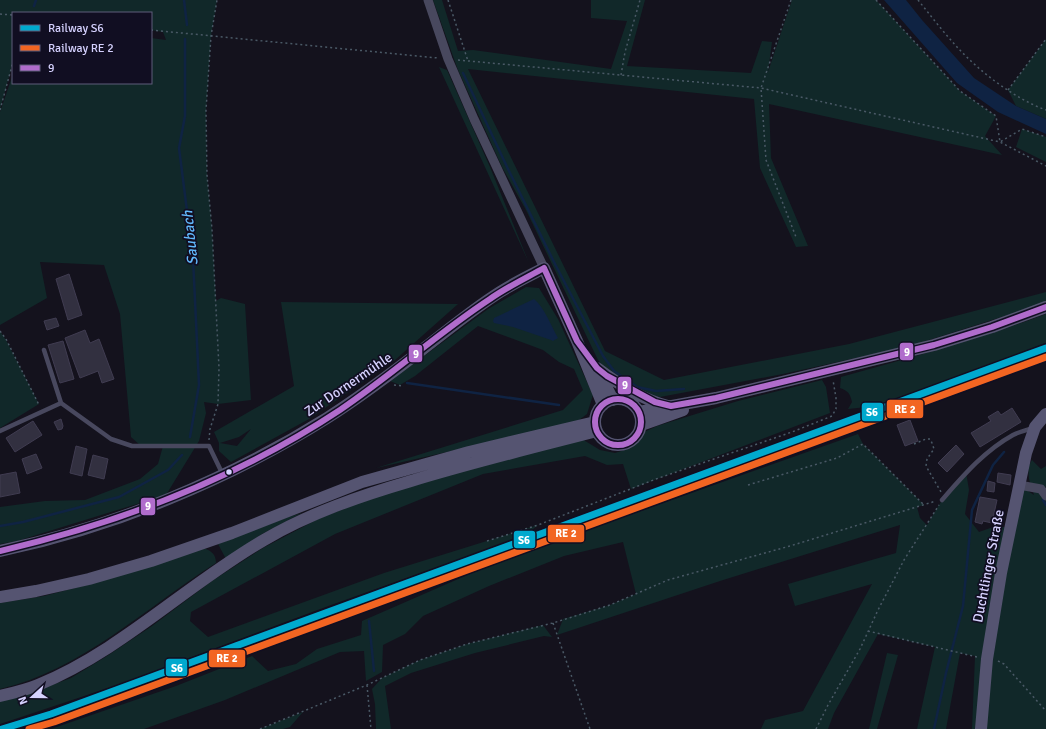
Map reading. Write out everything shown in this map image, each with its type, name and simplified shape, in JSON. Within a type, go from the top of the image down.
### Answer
[{"type":"main road","points":[[544,268],[577,341],[608,403]]},
{"type":"main road","name":"Zur Dornermühle","points":[[0,551],[73,532],[176,496],[254,459],[327,417],[400,367],[500,292],[544,268]]},
{"type":"main road","points":[[639,412],[716,398],[934,345],[1046,308]]},
{"type":"main road","points":[[577,341],[596,368],[608,403]]},
{"type":"main road","points":[[596,368],[607,376],[655,402],[671,406]]},
{"type":"main road","points":[[641,425],[716,398]]},
{"type":"main road","points":[[618,400],[628,402],[632,404],[639,412],[641,425],[633,439],[624,444],[618,445],[608,443],[600,436],[596,427],[597,413],[608,403],[618,400]]},
{"type":"main road","name":"Duchtlinger Straße","points":[[981,729],[987,657],[1001,573],[1026,453],[1035,427],[1046,414]]},
{"type":"main road","points":[[0,597],[36,591],[96,577],[151,561],[232,533],[362,482],[468,452],[596,427]]},
{"type":"main road","points":[[0,696],[37,686],[71,670],[101,653],[257,544],[317,513],[366,494],[596,427]]},
{"type":"street","points":[[428,0],[448,59],[474,119],[544,268]]},
{"type":"street","points":[[1020,485],[1041,489],[1046,496]]},
{"type":"lane","points":[[44,350],[61,403],[111,439],[132,446],[209,446],[223,475]]},
{"type":"lane","points":[[0,431],[61,403]]},
{"type":"lane","points":[[943,498],[966,472],[986,454],[1014,435],[1035,427]]},
{"type":"path","points":[[209,446],[210,429],[218,404],[219,368],[212,229],[207,175],[206,110],[211,36],[217,0]]},
{"type":"path","points":[[448,0],[468,61]]},
{"type":"path","points":[[621,76],[624,52],[640,0]]},
{"type":"path","points":[[792,0],[761,88],[766,160],[796,237]]},
{"type":"path","points":[[876,0],[960,91],[996,116],[1000,142]]},
{"type":"path","points":[[918,0],[958,48],[978,67],[1008,90],[1030,104],[1046,110]]},
{"type":"path","points":[[0,14],[12,15]]},
{"type":"path","points":[[152,30],[621,76],[761,88],[1000,142],[1046,166]]},
{"type":"path","points":[[1008,90],[1046,39]]},
{"type":"path","points":[[0,110],[12,66]]},
{"type":"path","points":[[1000,142],[1022,129],[1046,137]]},
{"type":"path","points":[[0,331],[42,411]]},
{"type":"path","points":[[487,541],[538,525],[656,479],[792,432],[832,416],[836,409],[836,398],[832,370]]},
{"type":"path","points":[[914,444],[930,439],[934,449],[927,459],[926,466],[943,498]]},
{"type":"path","points":[[748,485],[837,458],[863,444],[924,505]]},
{"type":"path","points":[[260,729],[367,685],[420,660],[467,644],[553,623],[610,605],[668,580],[797,544],[943,498]]},
{"type":"path","points":[[816,729],[860,649],[904,560],[943,498]]},
{"type":"path","points":[[553,623],[590,729]]},
{"type":"path","points":[[868,631],[987,657],[1004,664],[1046,711]]},
{"type":"path","points":[[367,685],[371,729]]},
{"type":"green space","points":[[0,0],[217,0],[211,36],[206,110],[207,175],[216,301],[221,298],[245,304],[251,400],[218,404],[204,402],[206,413],[199,441],[166,495],[17,541],[0,544],[0,507],[45,501],[85,500],[140,479],[158,464],[163,446],[141,446],[131,437],[120,314],[104,265],[40,262],[47,298],[0,325],[0,112],[12,77],[12,84],[152,84],[152,38],[166,40],[163,32],[152,30],[152,12],[12,12],[12,66],[0,110]]},
{"type":"green space","points":[[433,0],[442,0],[458,51],[473,50],[611,69],[627,21],[591,18],[591,0],[645,0],[627,66],[751,73],[762,41],[772,42],[768,72],[792,0],[876,0],[960,91],[996,116],[985,136],[1002,155],[769,104],[771,158],[808,246],[796,247],[760,168],[754,99],[468,69],[605,351],[664,380],[849,344],[1046,292],[1046,303],[910,346],[783,374],[660,397],[641,392],[607,371],[598,360],[526,210],[502,167],[458,70]]},
{"type":"green space","points":[[1046,39],[1046,119],[1016,106],[1008,90]]},
{"type":"green space","points":[[439,67],[447,70],[490,167],[529,263]]},
{"type":"green space","points":[[1022,129],[1046,137],[1046,162],[1016,147]]},
{"type":"green space","points":[[526,287],[539,288],[558,319],[593,395],[587,414],[575,423],[376,468],[563,410],[583,390],[574,369],[559,362],[543,350],[478,326],[415,376],[400,385],[390,381],[488,309]]},
{"type":"green space","points":[[281,302],[458,304],[395,360],[309,419],[231,462],[219,451],[219,443],[214,432],[294,386]],"holes":[[[251,429],[237,446],[220,443],[239,437]]]},
{"type":"green space","points":[[1046,314],[1046,343],[876,406],[848,409],[852,402],[848,393],[840,388],[841,377],[970,340]]},
{"type":"green space","points":[[0,331],[39,404],[0,428]]},
{"type":"green space","points":[[822,380],[826,387],[830,413],[631,489],[623,464],[607,465],[585,456],[483,474],[335,534],[191,612],[190,621],[208,637],[384,573],[538,525],[525,536],[331,605],[117,685],[0,724],[0,700],[33,692],[71,678],[152,626],[212,581],[263,548],[318,519],[389,491],[582,439],[600,450],[615,453],[631,448],[644,432],[657,426],[738,401]]},
{"type":"green space","points":[[858,434],[863,444],[924,505],[917,507],[920,518],[927,525],[942,500],[966,472],[969,490],[965,514],[979,532],[993,527],[1011,527],[1019,485],[1034,495],[1029,479],[1028,467],[1032,460],[1041,469],[1046,466],[1046,486],[1042,495],[1046,501],[1046,729],[972,729],[975,656],[960,653],[946,729],[917,729],[935,647],[878,634],[834,713],[828,729],[761,729],[765,720],[803,711],[872,584],[795,606],[788,584],[896,553],[900,525],[720,581],[557,635],[563,619],[610,605],[636,594],[623,542],[564,556],[489,586],[423,616],[405,634],[383,645],[382,672],[366,681],[364,651],[340,652],[225,700],[144,729],[51,729],[176,686],[252,656],[268,671],[296,664],[317,649],[361,635],[362,621],[472,573],[618,519]]},
{"type":"green space","points":[[302,513],[262,534],[226,559],[218,544],[288,517]]},
{"type":"green space","points":[[204,548],[213,553],[216,563],[86,653],[58,668],[29,680],[0,689],[0,603],[44,596],[98,582]]},
{"type":"green space","points":[[543,625],[552,637],[544,636],[475,653],[411,673],[385,686],[391,729],[376,729],[375,704],[372,689],[382,678],[420,660],[467,644]]},
{"type":"green space","points":[[887,653],[898,655],[877,729],[869,729]]},
{"type":"green space","points":[[303,712],[290,727],[283,729],[260,729]]},
{"type":"water","points":[[884,0],[906,0],[974,78],[1016,106],[1046,119],[1046,134],[998,112],[957,83]]},
{"type":"water","points":[[534,299],[545,312],[558,338],[553,341],[513,327],[494,323],[494,318]]},
{"type":"building","points":[[69,274],[82,315],[68,320],[56,279]]},
{"type":"building","points":[[56,318],[59,326],[47,330],[44,321]]},
{"type":"building","points":[[85,330],[90,343],[99,339],[114,379],[102,383],[98,371],[80,378],[65,338]]},
{"type":"building","points":[[63,341],[74,379],[60,383],[48,345]]},
{"type":"building","points":[[1012,408],[1021,422],[980,447],[971,433],[991,421],[988,417],[998,411],[1001,415]]},
{"type":"building","points":[[61,419],[63,426],[62,429],[58,430],[54,422]]},
{"type":"building","points":[[910,420],[918,441],[905,446],[897,425]]},
{"type":"building","points":[[33,421],[42,435],[15,452],[6,438]]},
{"type":"building","points":[[956,445],[964,454],[947,472],[938,463]]},
{"type":"building","points":[[76,446],[87,449],[82,476],[70,473]]},
{"type":"building","points":[[36,454],[42,468],[27,474],[22,459]]},
{"type":"building","points":[[93,455],[108,459],[104,479],[88,475]]},
{"type":"building","points":[[16,472],[20,493],[0,497],[0,475]]},
{"type":"building","points":[[998,473],[1011,475],[1010,485],[997,482]]},
{"type":"building","points":[[988,481],[995,483],[994,492],[987,491]]},
{"type":"building","points":[[980,497],[997,500],[992,523],[983,521],[982,524],[975,522]]},
{"type":"waterway","points":[[34,6],[36,0]]},
{"type":"waterway","name":"Saubach","points":[[184,0],[187,25]]},
{"type":"waterway","name":"Saubach","points":[[185,39],[185,116],[179,148],[193,258],[199,385],[190,437]]},
{"type":"waterway","points":[[463,73],[508,169],[603,356],[614,371],[637,387],[656,391],[684,389]]},
{"type":"waterway","points":[[407,383],[559,405]]},
{"type":"waterway","points":[[934,729],[963,606],[972,510],[993,465],[1004,452]]},
{"type":"waterway","name":"Saubach","points":[[0,526],[23,522],[119,497],[168,470],[182,455]]},
{"type":"waterway","points":[[1043,500],[1046,505]]},
{"type":"waterway","points":[[369,621],[374,671]]},
{"type":"rail line","name":"S6","points":[[2,729],[51,714],[1046,348]]},
{"type":"transit line","name":"9","points":[[544,268],[577,341],[597,368],[607,376],[655,402],[671,406],[716,398],[934,345],[992,327],[1046,307]]},
{"type":"transit line","name":"9","points":[[0,551],[45,540],[133,512],[176,496],[260,457],[340,410],[471,312],[503,290],[544,268]]},
{"type":"transit line","points":[[29,729],[54,722],[1046,357]]},
{"type":"transit line","name":"9","points":[[618,399],[631,403],[637,409],[641,422],[637,435],[631,441],[618,445],[605,441],[599,435],[595,422],[599,409],[605,403],[618,399]]}]
